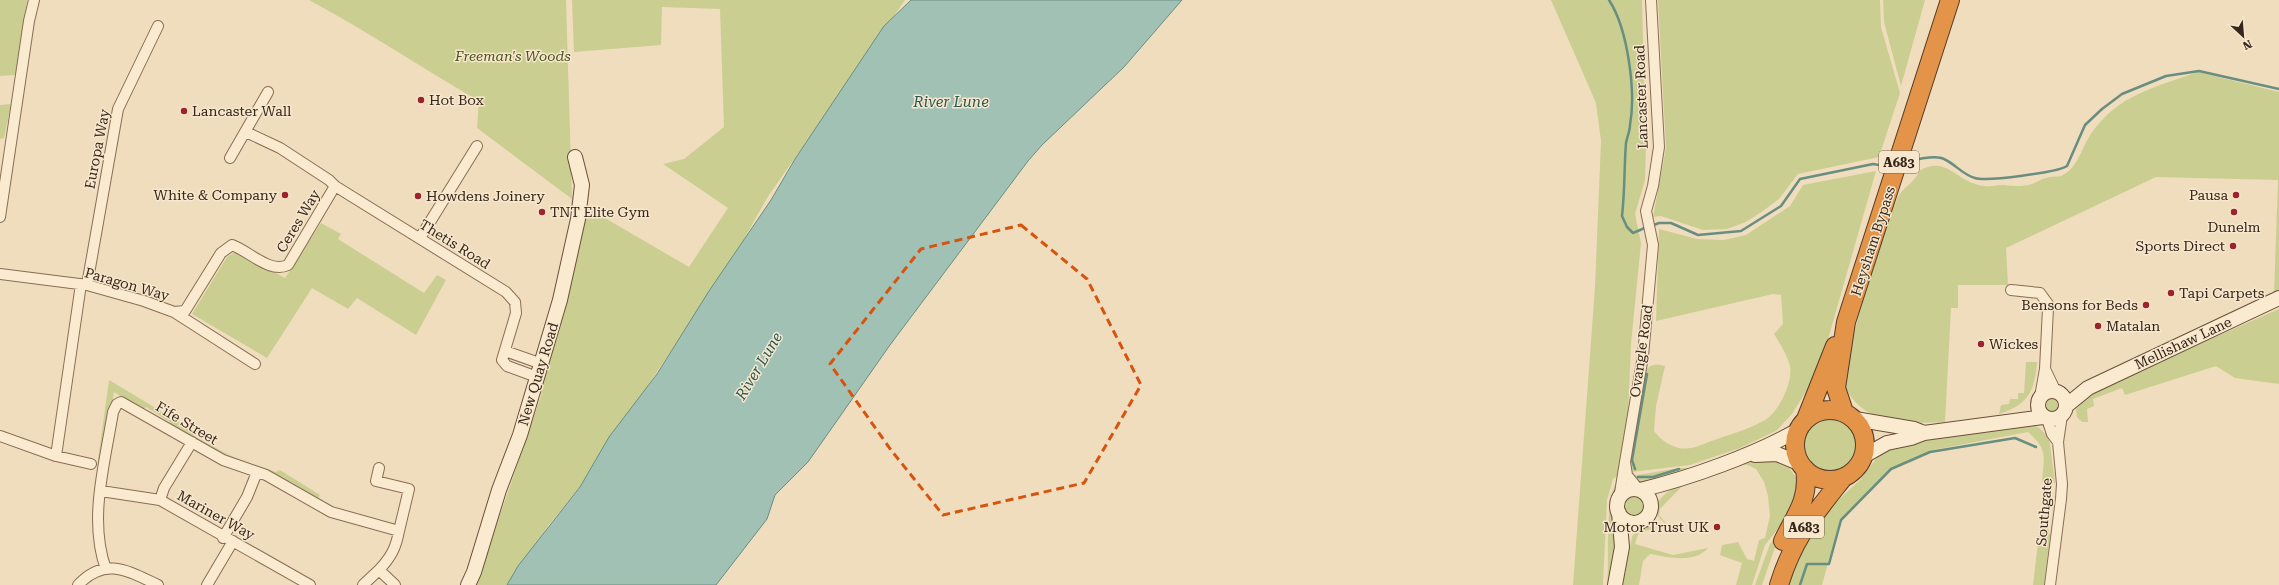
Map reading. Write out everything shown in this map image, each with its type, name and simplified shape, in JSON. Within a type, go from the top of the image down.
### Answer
[{"type":"highway","name":"Heysham Bypass","points":[[1850,416],[1836,388],[1846,322],[1950,0]]},
{"type":"highway","name":"Heysham Bypass","points":[[1802,425],[1837,339],[1846,322]]},
{"type":"highway","points":[[1802,425],[1824,410],[1850,416]]},
{"type":"highway","name":"A683","points":[[1779,585],[1790,555],[1803,529],[1843,478],[1859,465],[1864,456],[1865,436],[1850,416]]},
{"type":"highway","name":"A683","points":[[1767,585],[1776,557],[1805,496],[1807,488],[1803,467],[1795,447],[1802,425]]},
{"type":"highway","points":[[1803,467],[1823,479],[1843,478]]},
{"type":"main road","name":"New Quay Road","points":[[468,585],[474,572],[542,364],[560,300],[578,219],[582,185],[576,157]]},
{"type":"main road","name":"Mellishaw Lane","points":[[2061,402],[2279,298]]},
{"type":"main road","points":[[1864,456],[1887,443],[1911,438],[1924,433],[1980,426],[2009,420],[2054,419],[2061,402],[2047,392],[2039,400],[2009,420]]},
{"type":"main road","points":[[2039,400],[2038,410],[2045,418]]},
{"type":"main road","points":[[1850,416],[1914,429],[1924,433]]},
{"type":"main road","points":[[1615,585],[1622,547],[1617,506],[1619,499],[1630,490],[1640,490],[1744,456],[1775,443],[1802,425]]},
{"type":"main road","points":[[1744,456],[1777,454],[1803,467]]},
{"type":"main road","points":[[1622,547],[1632,528],[1648,516],[1651,506],[1664,490],[1686,476]]},
{"type":"main road","points":[[1640,490],[1648,496],[1651,506]]},
{"type":"main road","points":[[1619,513],[1629,522],[1639,522]]},
{"type":"street","points":[[0,217],[29,21],[34,0]]},
{"type":"street","name":"Lancaster Road","points":[[1646,216],[1659,147],[1651,0]]},
{"type":"street","name":"Europa Way","points":[[56,456],[84,284],[118,109],[158,26]]},
{"type":"street","points":[[230,158],[268,92]]},
{"type":"street","name":"Thetis Road","points":[[246,132],[280,148],[329,180],[335,186],[506,292],[515,302],[516,313],[505,351]]},
{"type":"street","points":[[420,238],[477,146]]},
{"type":"street","name":"Ceres Way","points":[[174,312],[185,311],[221,253],[232,245],[271,266],[282,268],[288,265],[335,186]]},
{"type":"street","name":"Ovangle Road","points":[[1619,499],[1643,356],[1652,241],[1646,216]]},
{"type":"street","name":"Paragon Way","points":[[0,274],[84,284],[144,301],[174,312],[255,364]]},
{"type":"street","points":[[2011,290],[2040,293],[2048,304],[2045,369],[2039,400]]},
{"type":"street","points":[[537,377],[507,366],[502,360],[505,351],[542,364]]},
{"type":"street","points":[[2045,369],[2061,402]]},
{"type":"street","name":"Fife Street","points":[[106,569],[100,554],[97,528],[101,491],[114,412],[118,402],[130,405],[223,460],[276,480],[331,512],[399,531]]},
{"type":"street","name":"Southgate","points":[[2050,585],[2062,484],[2058,442],[2061,402]]},
{"type":"street","name":"Southgate","points":[[2045,418],[2052,434],[2058,442]]},
{"type":"street","points":[[0,436],[56,456],[91,464]]},
{"type":"street","points":[[160,500],[164,488],[192,442]]},
{"type":"street","points":[[1625,462],[1628,475],[1640,490]]},
{"type":"street","points":[[363,585],[390,558],[396,547],[409,489],[376,481],[379,468]]},
{"type":"street","points":[[223,538],[247,497],[257,472]]},
{"type":"street","name":"Mariner Way","points":[[101,491],[160,500],[223,538],[233,540],[310,585]]},
{"type":"street","points":[[207,585],[233,540]]},
{"type":"street","points":[[78,585],[101,570],[122,568],[158,585]]},
{"type":"street","points":[[379,570],[395,585]]},
{"type":"highlighted area","points":[[1021,225],[1087,279],[1141,385],[1084,483],[943,515],[891,450],[830,364],[921,249]]},
{"type":"green space","points":[[0,0],[27,0],[16,75],[0,76]]},
{"type":"green space","name":"Freeman's Woods","points":[[309,0],[566,0],[572,199],[477,128],[479,101],[352,24]]},
{"type":"green space","points":[[572,0],[905,0],[767,198],[744,239],[712,290],[579,488],[548,526],[508,585],[476,585],[541,396],[544,370],[586,207],[689,267],[728,208],[663,164],[684,159],[724,127],[720,9],[662,7],[661,45],[574,52]]},
{"type":"green space","points":[[1551,0],[1642,0],[1646,146],[1645,180],[1635,214],[1641,243],[1631,344],[1628,416],[1620,474],[1613,479],[1607,500],[1603,585],[1573,585],[1595,287],[1601,141],[1596,103]]},
{"type":"green space","points":[[1658,0],[1880,0],[1881,27],[1900,93],[1879,157],[1798,174],[1779,199],[1746,222],[1727,229],[1703,230],[1661,216],[1653,217],[1666,148]]},
{"type":"green space","points":[[1883,0],[1925,0],[1901,86],[1884,22]]},
{"type":"green space","points":[[2198,72],[2279,92],[2279,291],[2274,294],[2278,180],[2156,177],[2006,248],[2008,285],[1958,285],[1958,308],[1951,308],[1945,422],[1900,422],[1873,415],[1861,407],[1851,396],[1843,382],[1854,335],[1873,267],[1897,199],[1919,171],[1929,167],[1945,167],[1966,180],[1975,184],[1987,186],[2025,186],[2048,177],[2061,176],[2075,164],[2092,132],[2104,118],[2116,108],[2137,94]]},
{"type":"green space","points":[[11,104],[4,138],[0,139],[0,105]]},
{"type":"green space","points":[[1876,171],[1819,371],[1792,414],[1776,431],[1740,448],[1690,465],[1631,472],[1629,467],[1645,371],[1649,367],[1656,365],[1665,366],[1656,406],[1654,431],[1668,444],[1684,449],[1700,446],[1765,420],[1780,404],[1787,388],[1790,373],[1790,366],[1787,358],[1774,334],[1783,324],[1781,295],[1773,294],[1656,321],[1659,229],[1697,239],[1724,240],[1746,235],[1790,206],[1803,185]]},
{"type":"green space","points":[[321,223],[341,234],[338,239],[424,293],[437,275],[446,280],[416,335],[357,298],[348,309],[312,288],[267,358],[192,314],[227,257],[233,253],[240,253],[285,278]]},
{"type":"green space","points":[[2279,309],[2279,384],[2235,378],[2216,366],[2125,395],[2122,388],[2093,399],[2094,406],[2087,409],[2088,422],[2082,422],[2077,417],[2076,409],[2080,405],[2078,402],[2092,391]]},
{"type":"green space","points":[[2026,362],[2037,362],[2032,389],[2028,396],[2017,406],[1999,414],[2001,405],[2009,404],[2010,399],[2018,399],[2018,393],[2024,393]]},
{"type":"green space","points":[[109,380],[194,431],[194,436],[231,456],[276,472],[280,470],[320,495],[317,501],[312,498],[312,495],[289,481],[287,483],[210,447],[207,448],[170,426],[170,422],[146,407],[143,409],[114,392],[102,461],[98,460]]},
{"type":"green space","points":[[2051,396],[2057,399],[2060,405],[2057,411],[2051,414],[2045,411],[2042,405],[2045,399]]},
{"type":"green space","points":[[1830,417],[1841,420],[1850,425],[1855,434],[1858,445],[1855,456],[1850,465],[1841,470],[1830,473],[1819,470],[1810,465],[1805,456],[1802,445],[1805,434],[1810,425],[1819,420]]},
{"type":"green space","points":[[2031,425],[2038,427],[2049,437],[2055,483],[2042,482],[2044,460],[2042,449],[2028,432],[1933,450],[1893,469],[1840,520],[1822,585],[1786,585],[1797,550],[1827,507],[1835,503],[1860,480],[1878,456],[1884,452],[1920,440]]},
{"type":"green space","points":[[1770,459],[1788,466],[1796,477],[1798,488],[1781,525],[1765,545],[1752,585],[1736,585],[1742,563],[1720,555],[1722,545],[1738,542],[1747,559],[1754,561],[1759,540],[1765,538],[1770,516],[1768,496],[1764,482],[1756,469],[1743,464],[1690,480],[1736,463],[1751,460]]},
{"type":"green space","points":[[1679,468],[1691,468],[1649,482],[1641,483],[1632,476]]},
{"type":"green space","points":[[1619,478],[1611,504],[1618,530],[1610,585],[1607,585],[1609,514],[1614,487]]},
{"type":"green space","points":[[1686,482],[1660,509],[1659,515],[1669,527],[1658,516],[1657,506],[1663,496]]},
{"type":"green space","points":[[1635,495],[1643,498],[1646,506],[1643,514],[1635,517],[1627,514],[1624,506],[1627,498]]},
{"type":"green space","points":[[2040,525],[2047,528],[2050,535],[2044,585],[2033,585]]},
{"type":"green space","points":[[1649,526],[1662,536],[1651,530],[1641,531],[1635,544],[1673,555],[1708,548],[1696,556],[1688,558],[1673,558],[1650,554],[1643,561],[1639,585],[1623,585],[1632,537],[1638,528]]},
{"type":"green space","points":[[1785,526],[1774,550],[1762,585],[1755,585],[1770,544]]},
{"type":"water","name":"River Lune","points":[[911,0],[1182,0],[1124,67],[1042,145],[1028,161],[890,345],[808,462],[775,495],[767,519],[716,585],[507,585],[518,566],[580,487],[609,437],[657,374],[709,291],[771,200],[795,159],[884,26]]},
{"type":"waterway","points":[[1609,0],[1616,12],[1626,44],[1631,79],[1632,111],[1630,130],[1626,143],[1622,216],[1627,227],[1633,233],[1647,227]]},
{"type":"waterway","points":[[1919,159],[1938,157],[1948,161],[1971,177],[1982,179],[2007,178],[2051,171],[2067,166],[2085,125],[2102,109],[2122,94],[2166,76],[2199,71],[2279,89]]},
{"type":"waterway","points":[[1651,226],[1659,223],[1671,223],[1698,235],[1741,231],[1781,206],[1800,179],[1873,164],[1879,165]]},
{"type":"waterway","points":[[1635,469],[1632,460],[1647,374]]},
{"type":"waterway","points":[[1800,585],[1807,564],[1829,564],[1841,520],[1891,469],[1930,452],[2015,438],[2036,447]]},
{"type":"waterway","points":[[1638,477],[1653,477],[1679,469]]},
{"type":"place","name":"Hot Box","points":[[421,100]]},
{"type":"place","name":"Lancaster Wall","points":[[184,111]]},
{"type":"place","name":"White & Company","points":[[285,195]]},
{"type":"place","name":"Pausa","points":[[2236,195]]},
{"type":"place","name":"Howdens Joinery","points":[[418,196]]},
{"type":"place","name":"TNT Elite Gym","points":[[542,212]]},
{"type":"place","name":"Dunelm","points":[[2234,212]]},
{"type":"place","name":"Sports Direct","points":[[2233,246]]},
{"type":"place","name":"Tapi Carpets","points":[[2171,293]]},
{"type":"place","name":"Bensons for Beds","points":[[2146,305]]},
{"type":"place","name":"Matalan","points":[[2098,326]]},
{"type":"place","name":"Wickes","points":[[1981,344]]},
{"type":"place","name":"Motor Trust UK","points":[[1717,527]]}]
